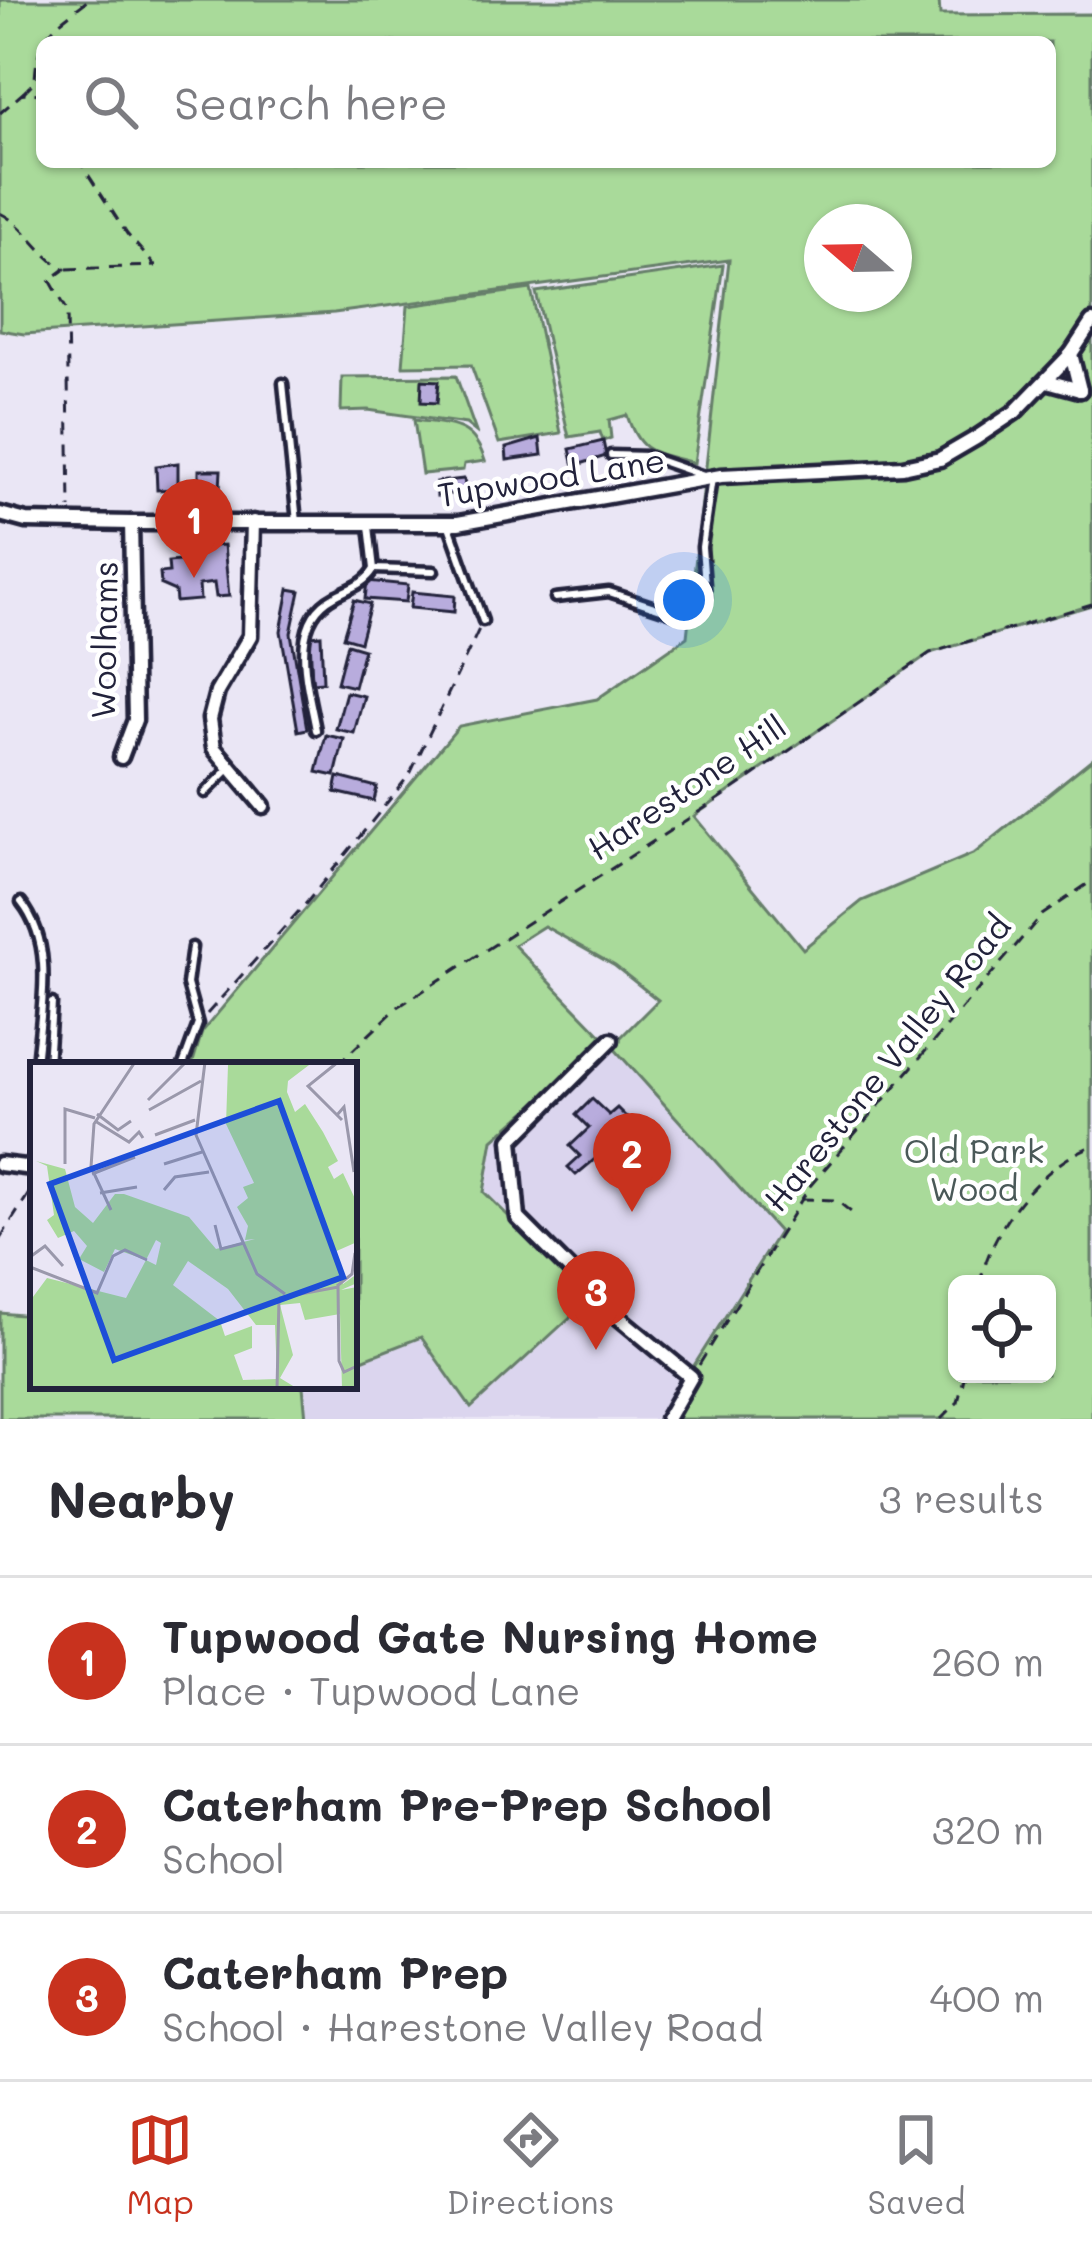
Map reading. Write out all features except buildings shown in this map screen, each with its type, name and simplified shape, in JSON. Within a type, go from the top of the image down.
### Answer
[{"type":"street","name":"Tupwood Lane","points":[[0,514],[70,522],[448,523],[709,478],[864,473],[923,464],[976,438],[1047,381],[1092,322]]},
{"type":"street","points":[[1071,354],[1080,390]]},
{"type":"street","points":[[1047,381],[1080,390],[1092,400]]},
{"type":"street","points":[[253,522],[251,630],[218,692],[210,719],[214,748],[263,806]]},
{"type":"street","name":"Woolhams","points":[[121,757],[135,720],[131,523]]},
{"type":"street","points":[[611,1040],[511,1140],[518,1219],[611,1311],[692,1377],[667,1419]]},
{"type":"street","points":[[0,1164],[30,1168]]},
{"type":"lane","points":[[283,383],[297,522]]},
{"type":"lane","points":[[555,598],[609,592],[679,615],[699,612],[706,597],[702,547],[709,478],[647,457],[611,454]]},
{"type":"lane","points":[[316,730],[303,654],[307,625],[314,610],[369,578],[374,568],[369,522]]},
{"type":"lane","points":[[448,523],[483,621]]},
{"type":"lane","points":[[374,568],[434,571]]},
{"type":"lane","points":[[205,793],[230,768]]},
{"type":"lane","points":[[21,902],[35,920],[44,949],[36,1062]]},
{"type":"lane","points":[[184,1062],[198,1024],[188,984],[192,947]]},
{"type":"lane","points":[[48,1062],[52,1003]]},
{"type":"path","points":[[45,36],[88,0]]},
{"type":"path","points":[[0,113],[35,81],[36,50]]},
{"type":"path","points":[[22,92],[36,93]]},
{"type":"path","points":[[0,213],[43,248],[50,261],[65,269],[155,266],[127,234],[84,168]]},
{"type":"path","points":[[65,269],[50,280],[67,310],[70,522]]},
{"type":"path","name":"Harestone Hill","points":[[340,1062],[398,1007],[728,793],[929,653],[1092,604]]},
{"type":"path","points":[[198,1024],[308,901],[410,774],[483,621]]},
{"type":"path","name":"Harestone Valley Road","points":[[692,1377],[800,1199],[1042,915],[1092,881]]},
{"type":"path","points":[[982,1275],[985,1256],[1017,1205],[1070,1154],[1092,1146]]},
{"type":"path","points":[[0,1239],[30,1191]]},
{"type":"path","points":[[800,1199],[836,1200],[851,1212]]},
{"type":"path","points":[[941,1419],[958,1402],[963,1383]]},
{"type":"shaded area","points":[[607,1041],[780,1232],[691,1377],[654,1419],[306,1419],[303,1389],[357,1389],[357,1362],[420,1337],[472,1407],[590,1298],[484,1192],[493,1140]]},
{"type":"green space","name":"Old Park Wood","points":[[0,0],[939,0],[940,15],[1092,14],[1092,605],[930,653],[694,816],[803,949],[862,901],[975,853],[1092,759],[1092,1419],[660,1419],[779,1232],[612,1046],[658,1000],[615,966],[544,926],[514,945],[607,1041],[493,1140],[484,1192],[591,1298],[471,1408],[421,1337],[357,1362],[357,1062],[193,1062],[202,1032],[459,726],[597,699],[687,637],[729,260],[334,313],[24,334],[0,330]]},
{"type":"green space","points":[[723,265],[694,463],[644,445],[627,415],[609,420],[611,438],[603,441],[600,432],[569,437],[536,292]]},
{"type":"green space","points":[[531,289],[561,433],[499,443],[471,365],[403,366],[408,306]]},
{"type":"green space","points":[[456,376],[476,432],[466,424],[368,410],[341,411],[342,377]]},
{"type":"green space","points":[[414,420],[467,432],[485,461],[464,464],[463,470],[422,474]]},
{"type":"green space","points":[[0,1313],[30,1316],[30,1389],[303,1389],[306,1419],[0,1419]]},
{"type":"place","name":"Tupwood Gate Nursing Home","points":[[194,578]]},
{"type":"place","name":"Caterham Pre-Prep School","points":[[632,1212]]},
{"type":"place","name":"Caterham Prep","points":[[596,1350]]}]
